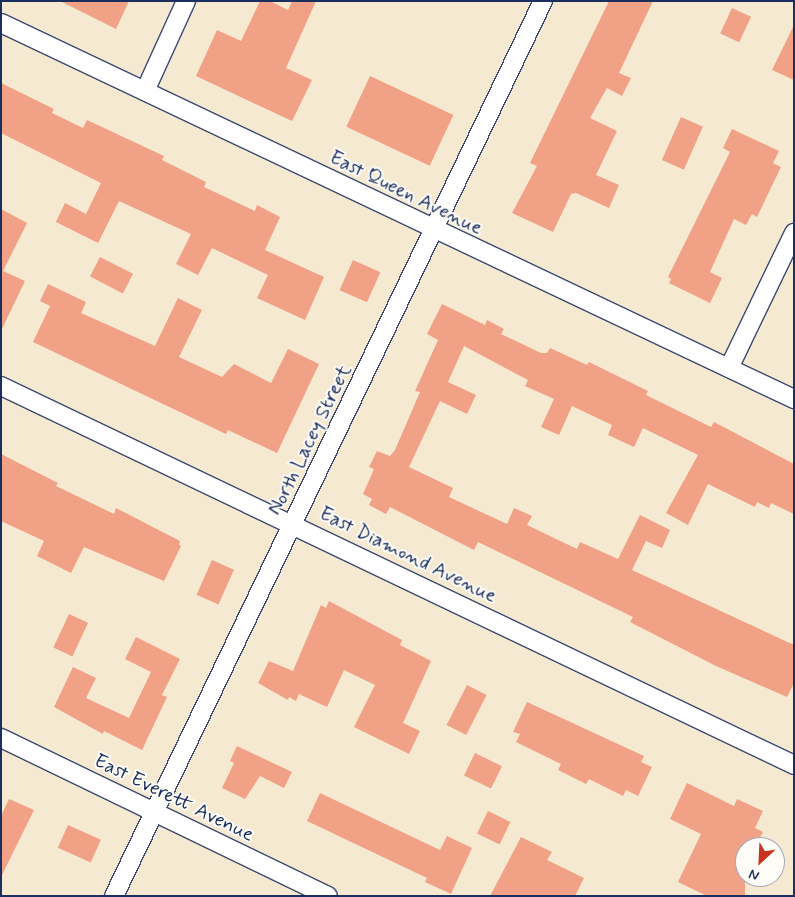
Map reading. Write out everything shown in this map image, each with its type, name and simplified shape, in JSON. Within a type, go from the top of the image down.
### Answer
[{"type":"street","points":[[144,91],[186,1]]},
{"type":"street","name":"North Lacey Street","points":[[114,896],[543,1]]},
{"type":"street","name":"East Queen Avenue","points":[[1,23],[434,231],[794,399]]},
{"type":"street","points":[[729,368],[794,234]]},
{"type":"street","name":"East Diamond Avenue","points":[[1,386],[293,523],[794,765]]},
{"type":"street","name":"East Everett Avenue","points":[[1,738],[328,896]]},
{"type":"building","points":[[60,1],[129,1],[116,29]]},
{"type":"building","points":[[260,1],[270,1],[288,10],[292,1],[316,1],[286,68],[312,80],[292,121],[196,76],[217,30],[241,41]]},
{"type":"building","points":[[609,1],[653,1],[619,73],[631,78],[622,96],[607,88],[590,118],[617,131],[596,175],[619,185],[609,208],[576,193],[571,194],[553,232],[512,213],[537,166],[530,163]]},
{"type":"building","points":[[732,8],[751,17],[739,42],[720,33]]},
{"type":"building","points":[[794,25],[794,80],[772,70]]},
{"type":"building","points":[[370,76],[453,115],[430,166],[346,127]]},
{"type":"building","points":[[1,83],[54,109],[52,113],[83,128],[87,120],[164,156],[162,160],[206,182],[204,187],[255,211],[257,205],[280,217],[265,250],[324,277],[305,320],[257,298],[268,275],[212,248],[198,275],[176,264],[191,234],[119,201],[98,243],[56,222],[65,203],[86,214],[101,183],[1,133]]},
{"type":"building","points":[[681,117],[703,127],[684,170],[662,160]]},
{"type":"building","points":[[732,129],[779,151],[773,163],[781,167],[757,217],[752,214],[746,225],[734,219],[710,272],[722,278],[710,303],[669,283],[671,279],[668,277],[730,152],[723,148]]},
{"type":"building","points":[[1,209],[27,223],[3,271],[25,281],[1,331]]},
{"type":"building","points":[[100,257],[133,274],[123,293],[90,277]]},
{"type":"building","points":[[353,260],[380,272],[367,302],[340,290]]},
{"type":"building","points":[[48,284],[86,302],[81,313],[155,346],[178,298],[202,310],[179,357],[222,377],[234,364],[271,383],[288,349],[319,364],[277,453],[228,430],[226,434],[33,342],[50,306],[40,301]]},
{"type":"building","points":[[442,304],[485,325],[487,320],[504,329],[501,334],[541,353],[547,353],[550,348],[587,365],[589,362],[648,391],[646,395],[711,427],[714,422],[794,464],[794,514],[771,503],[769,508],[757,502],[755,507],[708,484],[688,525],[666,513],[698,455],[643,428],[634,447],[608,435],[612,425],[572,406],[559,435],[541,427],[554,399],[525,386],[528,380],[464,346],[448,382],[476,395],[467,414],[440,401],[409,467],[453,488],[449,497],[507,524],[514,508],[532,516],[527,525],[577,549],[580,542],[618,559],[640,515],[670,530],[662,548],[646,541],[632,570],[794,645],[794,683],[787,697],[716,666],[630,622],[633,617],[478,542],[474,550],[390,507],[386,514],[369,505],[372,499],[363,494],[374,469],[369,467],[377,451],[390,456],[395,450],[420,392],[415,391],[438,340],[427,334]]},
{"type":"building","points":[[1,454],[58,483],[56,486],[114,514],[116,508],[180,541],[179,545],[181,546],[164,581],[84,547],[71,573],[37,556],[44,541],[1,521]]},
{"type":"building","points":[[212,560],[234,570],[218,604],[197,595]]},
{"type":"building","points":[[329,601],[402,640],[400,645],[431,661],[403,723],[420,731],[409,754],[354,727],[375,685],[344,670],[327,707],[299,694],[296,701],[289,697],[288,700],[258,683],[269,661],[293,671],[321,605],[326,608]]},
{"type":"building","points":[[69,614],[88,623],[72,656],[53,648]]},
{"type":"building","points":[[136,637],[180,659],[162,695],[167,697],[142,750],[104,731],[103,734],[54,707],[73,667],[96,678],[86,698],[129,718],[151,672],[125,659]]},
{"type":"building","points":[[467,685],[487,695],[466,735],[447,725]]},
{"type":"building","points":[[527,702],[644,756],[641,762],[652,767],[638,796],[626,790],[623,796],[589,779],[586,784],[558,770],[561,764],[516,742],[520,734],[513,732]]},
{"type":"building","points":[[237,746],[292,772],[284,788],[260,776],[245,799],[222,788],[234,763],[230,761]]},
{"type":"building","points":[[475,753],[502,766],[491,789],[464,775]]},
{"type":"building","points":[[687,783],[734,806],[737,799],[763,811],[755,828],[763,832],[760,837],[735,837],[735,887],[745,887],[745,896],[707,896],[678,882],[701,834],[670,819]]},
{"type":"building","points":[[320,793],[440,850],[447,836],[472,848],[451,894],[425,882],[427,878],[307,821]]},
{"type":"building","points":[[9,799],[34,810],[1,877],[1,816]]},
{"type":"building","points":[[488,811],[510,822],[500,844],[477,833]]},
{"type":"building","points":[[68,825],[101,840],[91,862],[58,848]]},
{"type":"building","points":[[521,837],[552,852],[547,860],[584,878],[575,896],[490,896]]}]
